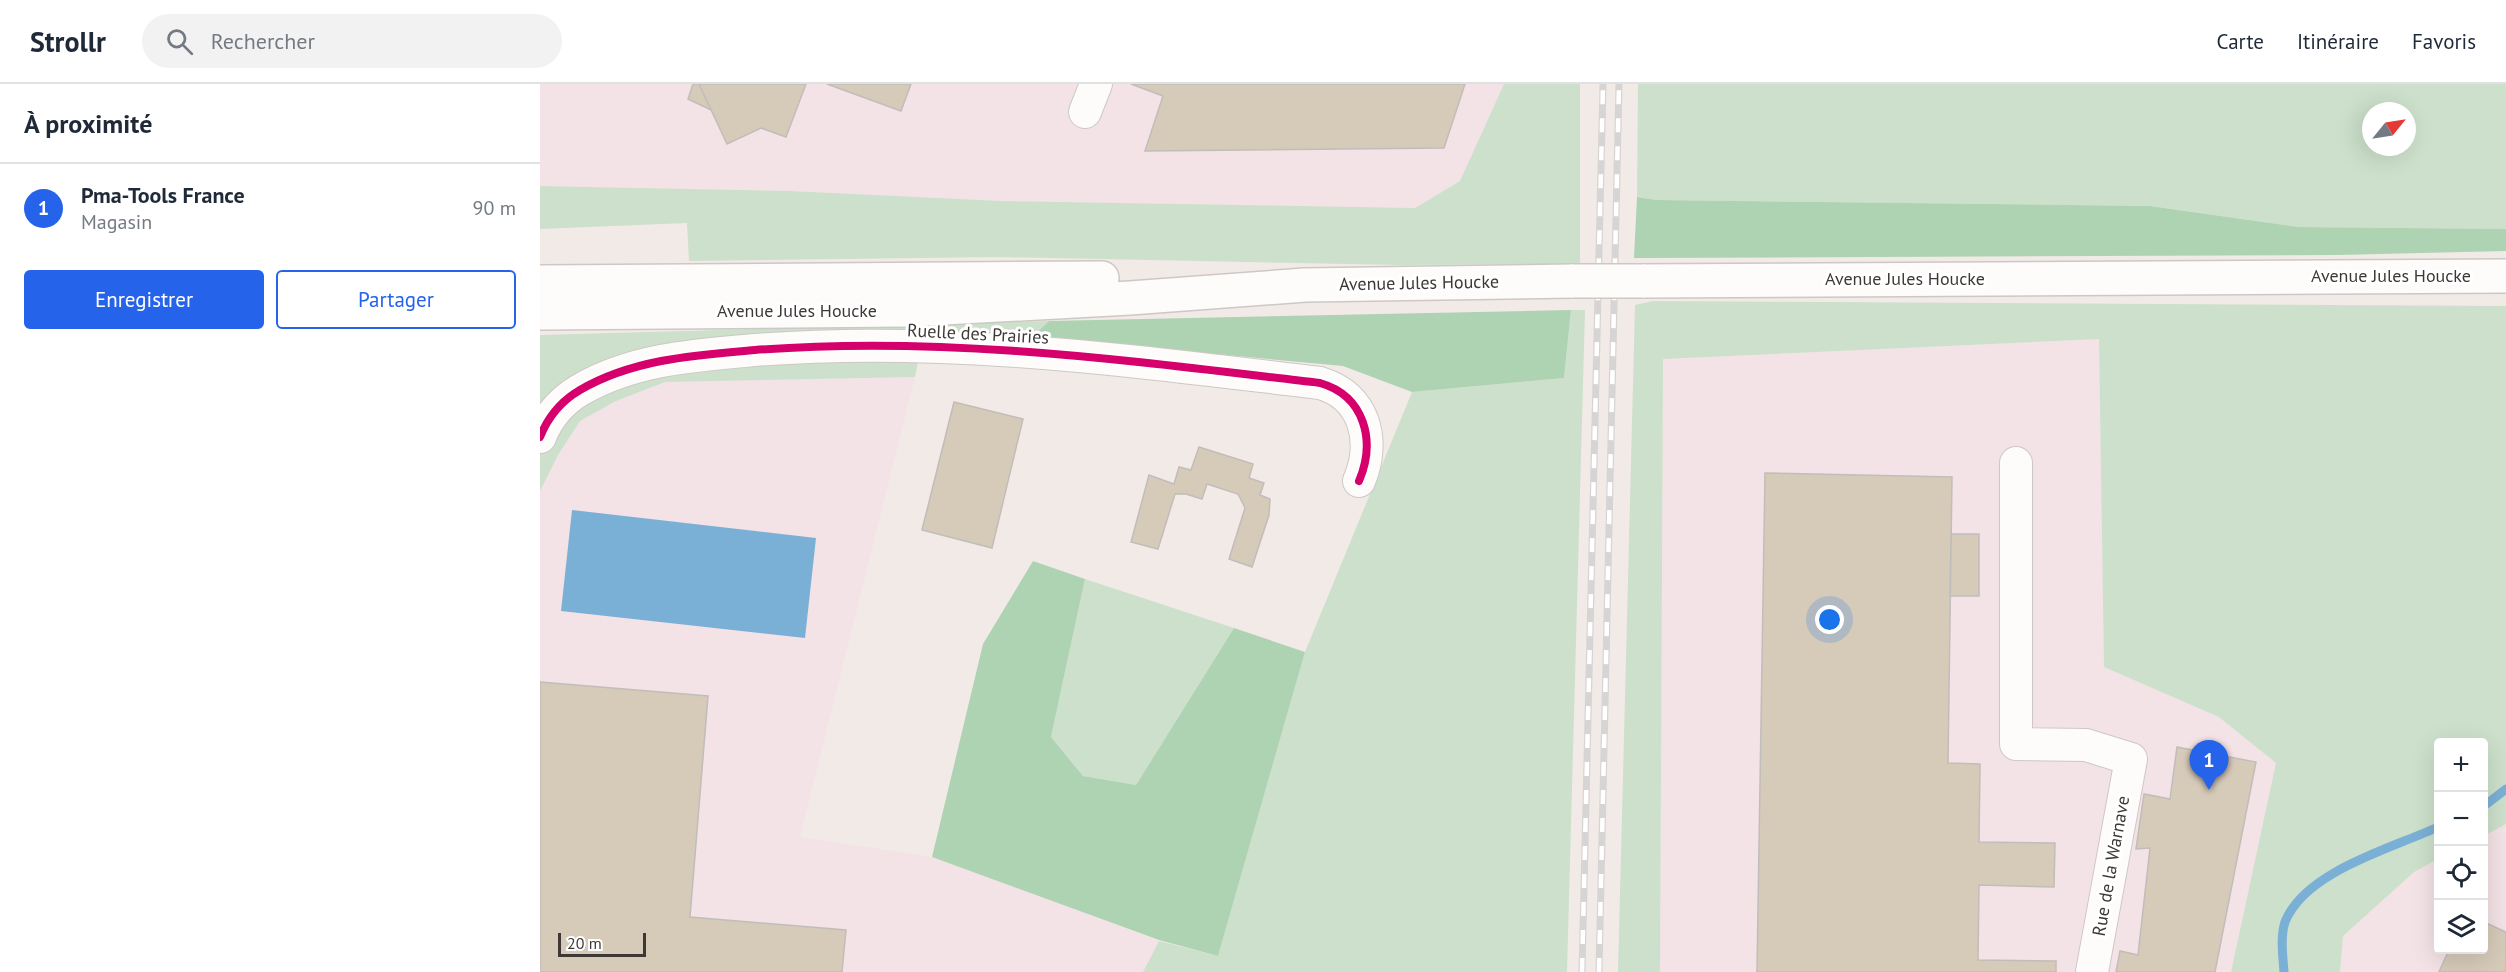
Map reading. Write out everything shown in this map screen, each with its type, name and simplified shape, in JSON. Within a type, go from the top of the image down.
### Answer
[{"type":"main road","name":"Avenue Jules Houcke","points":[[540,313],[906,310],[1130,298],[1305,285],[1574,281],[2506,276]]},
{"type":"main road","name":"Avenue Jules Houcke","points":[[540,282],[1162,278],[1305,285]]},
{"type":"street","name":"Ruelle des Prairies","points":[[540,437],[554,412],[579,391],[609,376],[675,358],[836,345],[1034,351],[1320,383],[1330,386],[1350,401],[1365,427],[1368,455],[1359,481]]},
{"type":"street","name":"Rue de la Warnave","points":[[2016,463],[2016,744],[2086,745],[2131,759],[2092,972]]},
{"type":"shaded area","points":[[540,84],[1504,84],[1460,181],[1415,208],[1001,201],[790,191],[540,186]]},
{"type":"shaded area","points":[[2099,339],[2104,667],[2219,717],[2276,763],[2231,972],[1660,972],[1663,359]]},
{"type":"shaded area","points":[[915,377],[800,837],[932,857],[1159,941],[1143,972],[540,972],[540,491],[558,455],[580,421],[616,401],[665,382]]},
{"type":"shaded area","points":[[2506,824],[2506,972],[2340,972],[2343,936],[2414,872],[2434,861],[2434,954],[2488,954],[2488,834]]},
{"type":"green space","points":[[1504,84],[1580,84],[1580,264],[1400,265],[999,257],[689,261],[687,223],[540,229],[540,186],[790,191],[1001,201],[1415,208],[1460,181]]},
{"type":"green space","points":[[1638,84],[2506,84],[2506,229],[2299,227],[2150,206],[1657,200],[1637,197]]},
{"type":"green space","points":[[1637,197],[1657,200],[2150,206],[2299,227],[2506,229],[2506,251],[2337,255],[1634,258]]},
{"type":"green space","points":[[1653,301],[2506,306],[2506,824],[2488,834],[2488,738],[2434,738],[2434,861],[2414,872],[2343,936],[2340,972],[2231,972],[2276,763],[2219,717],[2104,667],[2099,339],[1663,359],[1660,972],[1618,972],[1635,305]]},
{"type":"green space","points":[[1571,310],[1585,310],[1567,972],[1143,972],[1159,941],[1218,956],[1305,652],[1412,392],[1564,378]]},
{"type":"green space","points":[[1571,310],[1564,378],[1412,392],[1343,366],[1098,343],[1030,339],[1049,321]]},
{"type":"green space","points":[[1049,321],[1030,339],[924,334],[915,377],[665,382],[616,401],[580,421],[558,455],[540,491],[540,335]]},
{"type":"green space","points":[[1033,561],[1085,579],[1051,737],[1083,776],[1136,785],[1234,628],[1305,652],[1218,956],[1159,940],[932,857],[983,644]]},
{"type":"green space","points":[[1085,579],[1234,628],[1136,785],[1083,776],[1051,737]]},
{"type":"water","points":[[572,510],[816,538],[805,638],[561,611]]},
{"type":"building","points":[[693,84],[699,84],[711,110],[688,99]]},
{"type":"building","points":[[699,84],[806,84],[786,137],[761,128],[727,144]]},
{"type":"building","points":[[827,84],[911,84],[901,111]]},
{"type":"building","points":[[1131,84],[1465,84],[1444,148],[1145,151],[1163,96]]},
{"type":"building","points":[[954,402],[1023,419],[992,548],[922,530]]},
{"type":"building","points":[[1199,447],[1253,464],[1249,478],[1264,483],[1260,495],[1270,499],[1269,515],[1252,567],[1229,559],[1245,508],[1238,494],[1207,484],[1202,499],[1186,494],[1175,494],[1158,549],[1131,542],[1149,475],[1174,484],[1179,467],[1191,470]]},
{"type":"building","points":[[1765,473],[1952,477],[1948,763],[1980,764],[1979,842],[2055,843],[2054,887],[1979,885],[1978,960],[2056,961],[2056,972],[1757,972]]},
{"type":"building","points":[[1951,534],[1979,534],[1979,596],[1950,596]]},
{"type":"building","points":[[540,682],[708,696],[690,917],[846,930],[842,972],[540,972]]},
{"type":"building","points":[[2177,747],[2256,762],[2215,972],[2116,972],[2120,951],[2138,955],[2150,848],[2136,849],[2144,794],[2170,799]]},
{"type":"building","points":[[2488,924],[2506,932],[2506,972],[2439,972],[2447,954],[2488,954]]},
{"type":"waterway","points":[[2488,803],[2506,789]]},
{"type":"waterway","points":[[2284,972],[2283,928],[2295,904],[2330,875],[2352,863],[2434,829]]},
{"type":"railway","points":[[1582,972],[1603,84]]},
{"type":"railway","points":[[1599,972],[1619,84]]},
{"type":"cycle path","points":[[540,437],[556,410],[580,390],[621,371],[665,360],[755,350],[826,346],[968,348],[1109,359],[1320,383],[1335,389],[1347,398],[1357,409],[1363,422],[1366,451],[1359,481]]},
{"type":"place","name":"Pma-Tools France","points":[[2209,790]]}]
